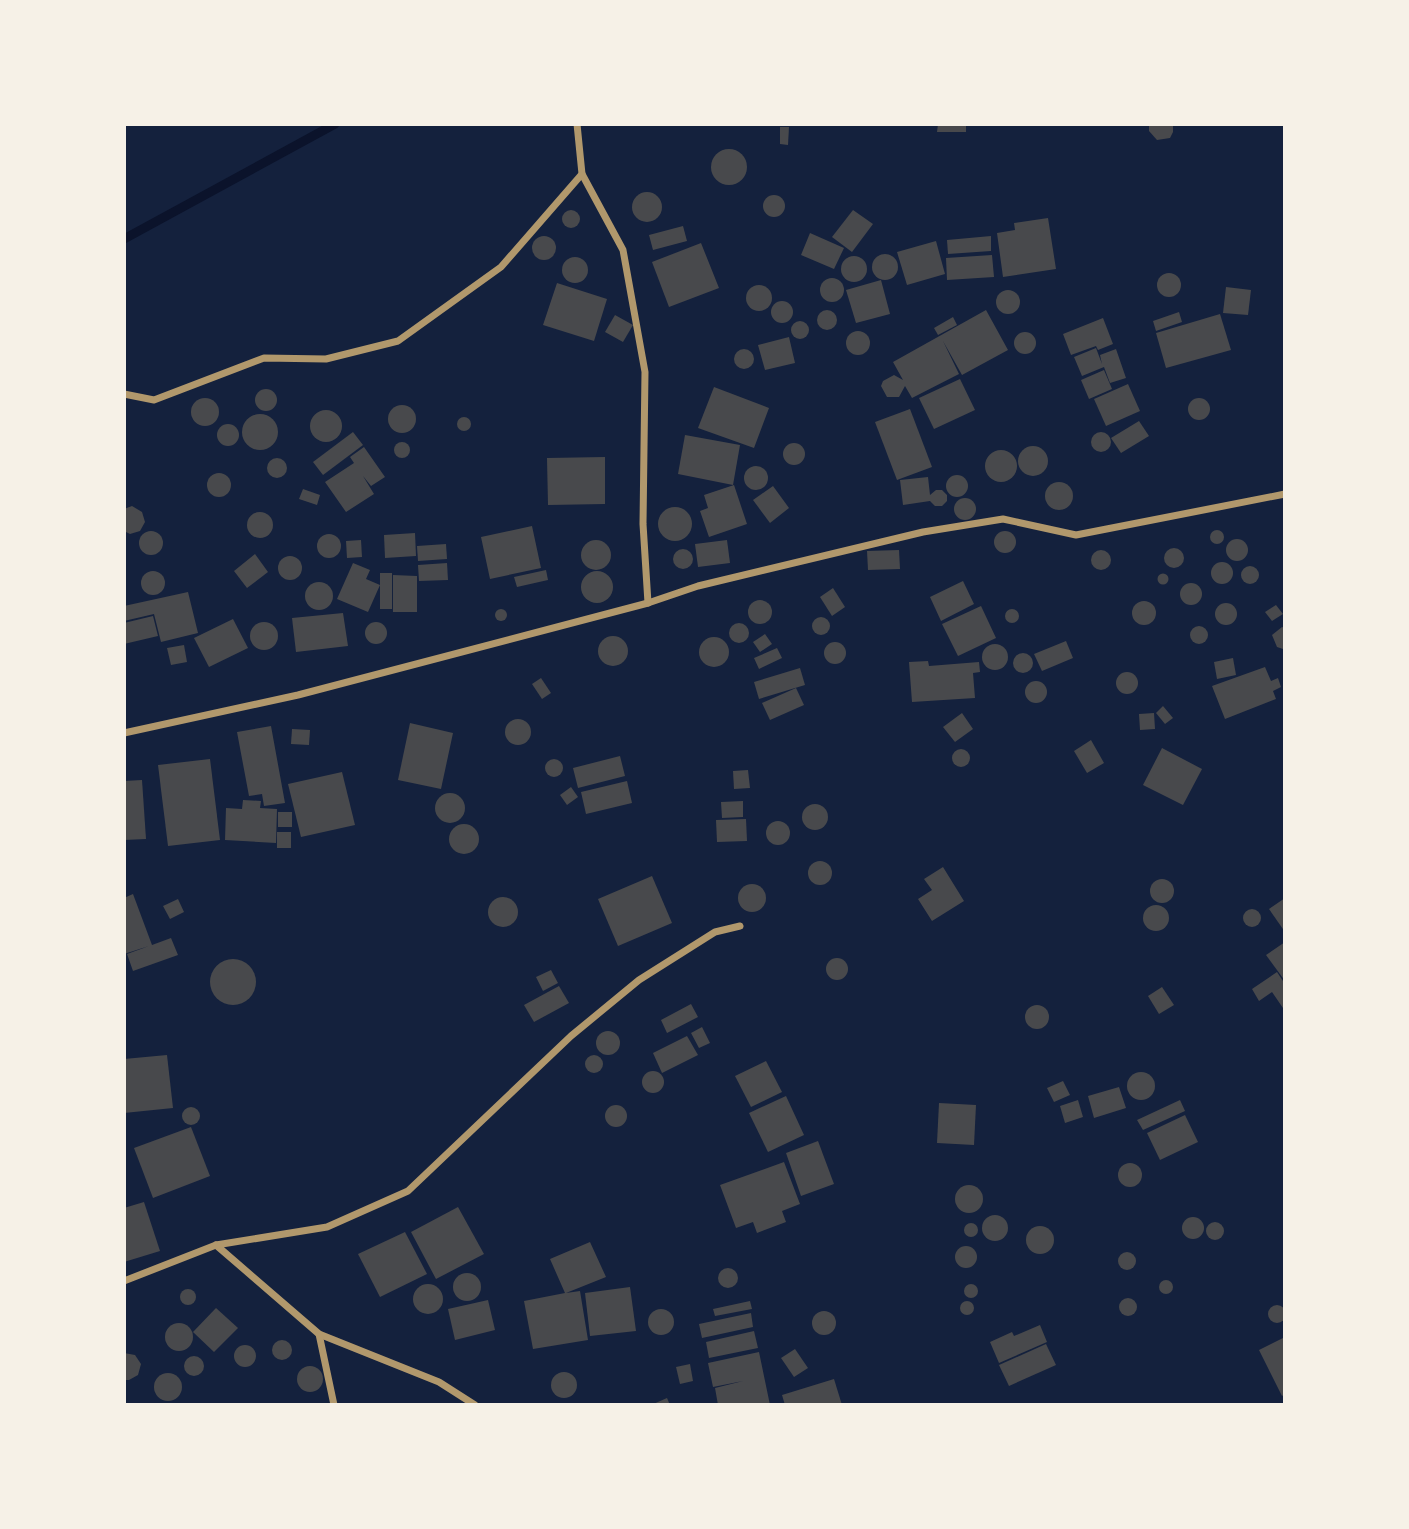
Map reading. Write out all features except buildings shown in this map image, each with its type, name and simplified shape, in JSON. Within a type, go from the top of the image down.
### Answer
[{"type":"street","points":[[577,124],[582,174],[623,250],[645,372],[643,524],[648,603]]},
{"type":"street","points":[[124,394],[155,400],[264,358],[326,359],[398,341],[501,267],[582,174]]},
{"type":"street","points":[[124,733],[298,695],[648,603],[698,586],[923,532],[1003,519],[1076,535],[1285,494]]},
{"type":"street","points":[[124,1282],[216,1245],[327,1227],[408,1191],[571,1036],[639,980],[715,932],[740,926]]},
{"type":"street","points":[[216,1245],[318,1334],[439,1382],[475,1405]]},
{"type":"street","points":[[318,1334],[334,1405]]},
{"type":"waterway","points":[[124,239],[335,124]]}]
